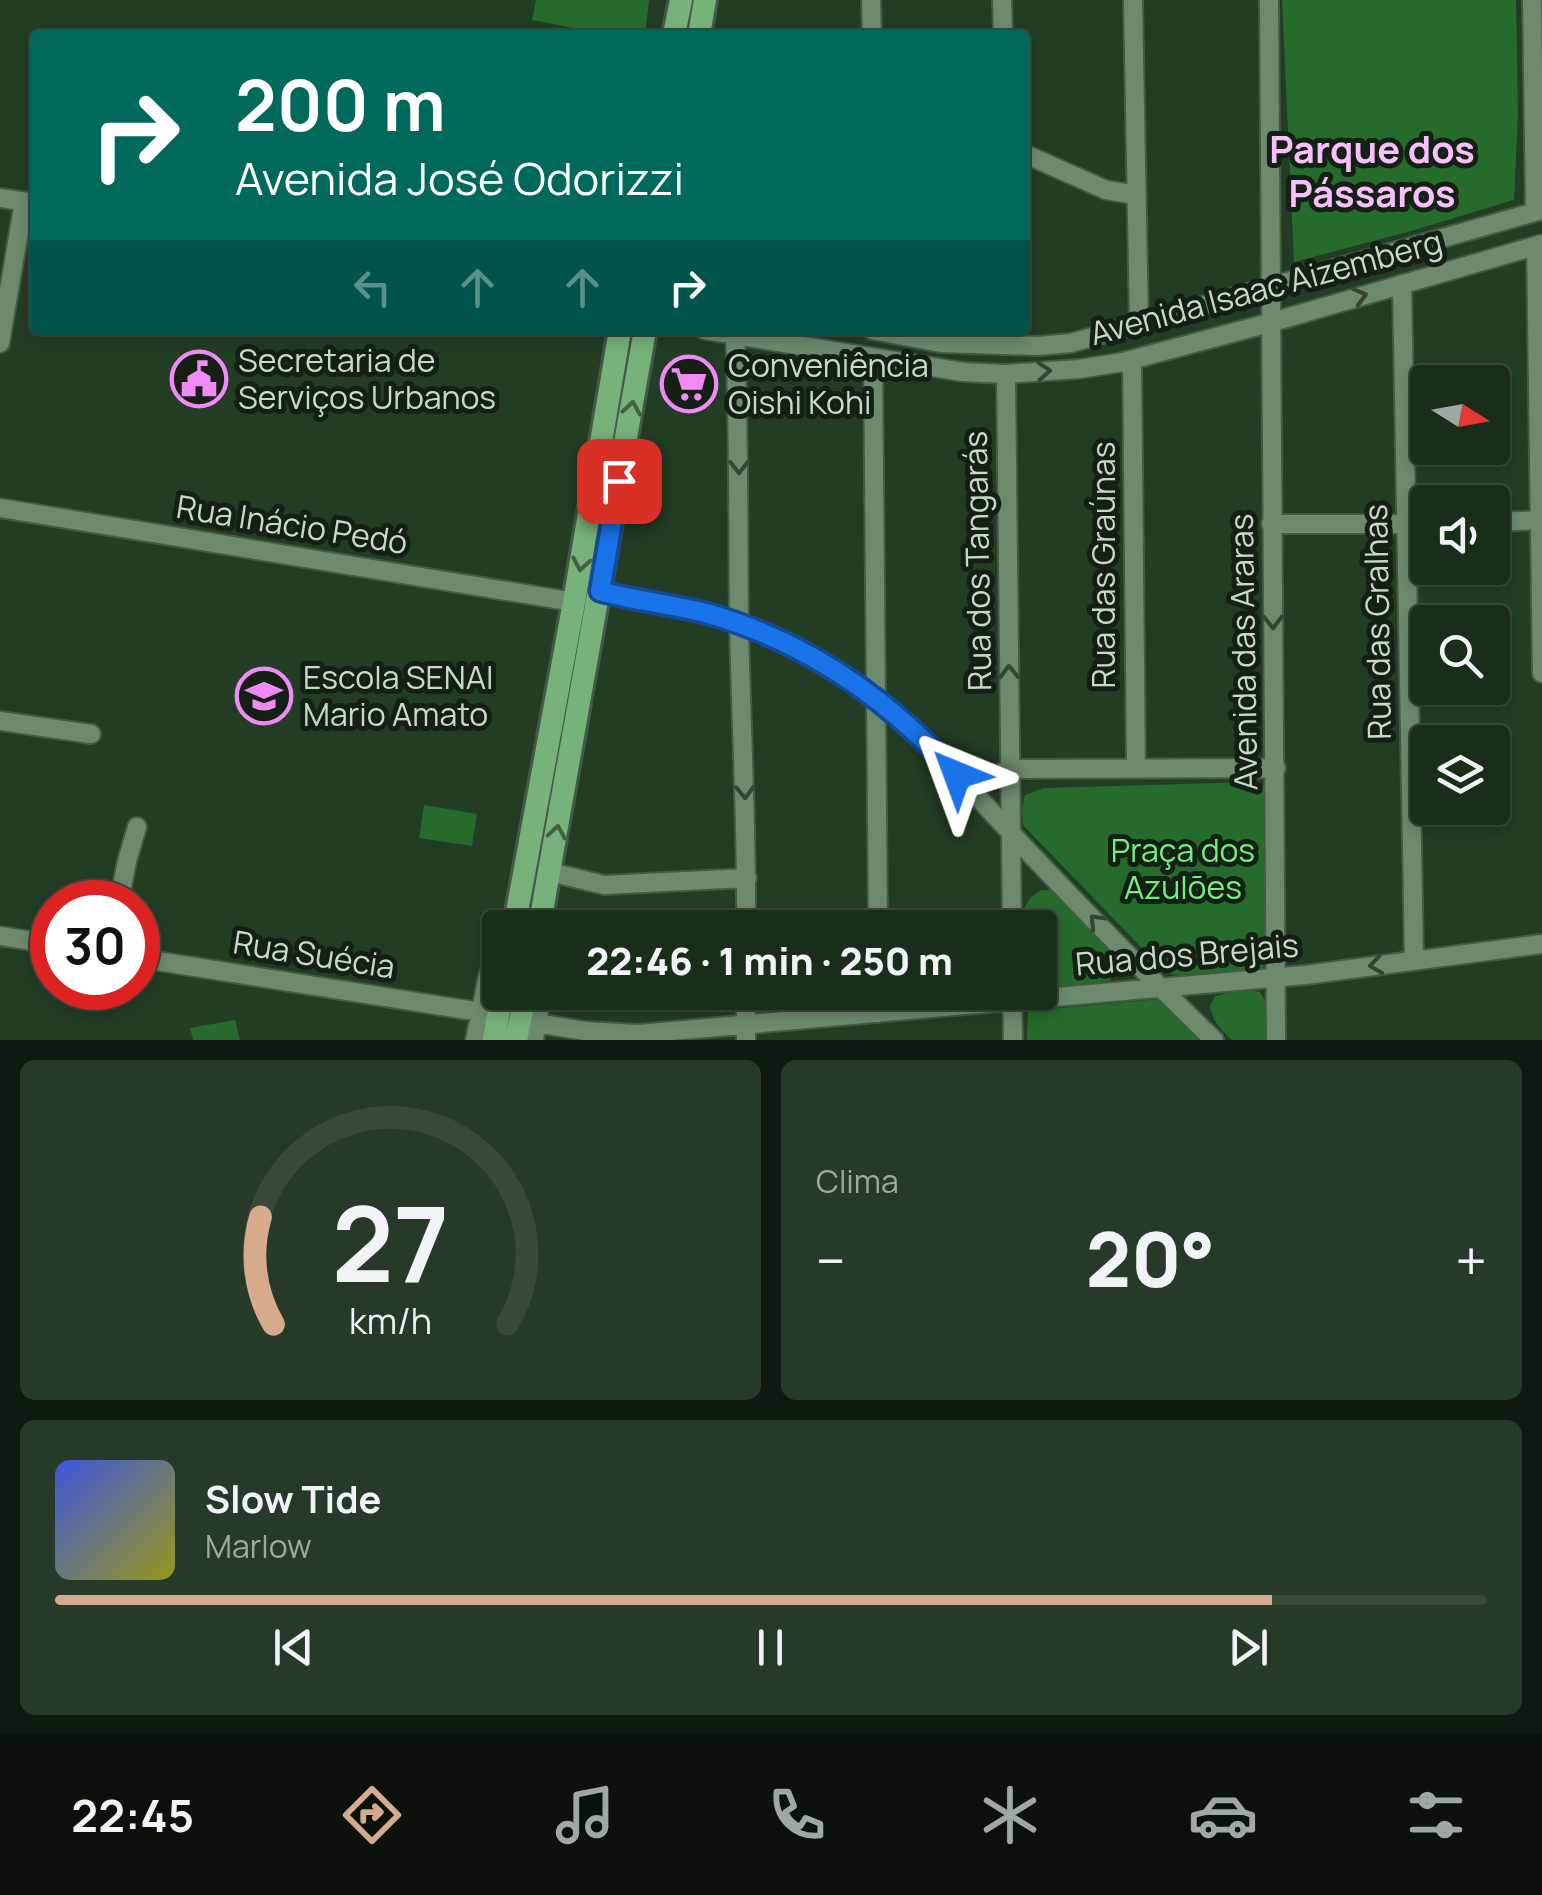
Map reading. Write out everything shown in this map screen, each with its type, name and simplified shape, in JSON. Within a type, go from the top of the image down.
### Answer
[{"type":"main road","points":[[675,30],[682,0]]},
{"type":"main road","points":[[700,30],[706,0]]},
{"type":"main road","points":[[515,910],[574,602],[619,335]]},
{"type":"main road","points":[[543,910],[644,335]]},
{"type":"main road","points":[[495,1039],[499,1010]]},
{"type":"main road","points":[[495,1039],[514,1010]]},
{"type":"street","points":[[871,0],[872,30]]},
{"type":"street","points":[[1002,0],[1002,30]]},
{"type":"street","points":[[1133,0],[1139,324]]},
{"type":"street","points":[[1268,0],[1270,286]]},
{"type":"street","points":[[1532,0],[1538,212]]},
{"type":"street","points":[[1030,156],[1106,190],[1136,194]]},
{"type":"street","points":[[0,198],[30,203],[0,343]]},
{"type":"street","name":"Avenida Isaac Aizemberg","points":[[900,335],[940,342],[1006,338],[1071,342],[1538,212]]},
{"type":"street","points":[[1539,245],[1542,673]]},
{"type":"street","name":"Avenida Isaac Aizemberg","points":[[735,335],[963,372],[1006,374],[1079,368],[1132,360],[1539,245]]},
{"type":"street","name":"Rua das Gralhas","points":[[1402,284],[1414,959]]},
{"type":"street","name":"Avenida das Araras","points":[[1270,286],[1276,1040]]},
{"type":"street","points":[[735,335],[746,910]]},
{"type":"street","points":[[873,358],[878,910]]},
{"type":"street","name":"Rua das Graúnas","points":[[1132,360],[1136,769]]},
{"type":"street","name":"Rua dos Tangarás","points":[[1006,374],[1012,910]]},
{"type":"street","name":"Rua Inácio Pedó","points":[[0,508],[574,602]]},
{"type":"street","points":[[1510,521],[1541,520]]},
{"type":"street","points":[[1272,524],[1407,524]]},
{"type":"street","points":[[600,591],[703,612],[774,636],[841,673],[876,698],[920,736],[1214,1040]]},
{"type":"street","points":[[0,722],[91,734]]},
{"type":"street","points":[[966,783],[982,782],[1010,769],[1276,768]]},
{"type":"street","points":[[123,880],[137,826]]},
{"type":"street","points":[[550,910],[549,878],[604,885],[747,878]]},
{"type":"street","points":[[0,936],[30,941]]},
{"type":"street","name":"Rua dos Brejais","points":[[1057,993],[1276,978],[1542,944]]},
{"type":"street","name":"Rua Suécia","points":[[160,961],[480,1012]]},
{"type":"street","points":[[482,1003],[480,1012],[495,1039]]},
{"type":"street","name":"Rua dos Brejais","points":[[536,1032],[746,1032],[902,1010]]},
{"type":"street","points":[[1012,1010],[1013,1040]]},
{"type":"green space","points":[[536,0],[649,0],[646,30],[583,30],[532,20]]},
{"type":"green space","points":[[1282,0],[1516,0],[1518,115],[1514,200],[1294,262]]},
{"type":"green space","name":"Praça dos Azulões","points":[[1254,782],[1266,788],[1271,962],[1257,971],[1166,973],[1023,825],[1025,795],[1044,788]]},
{"type":"green space","points":[[424,805],[477,814],[472,846],[419,838]]},
{"type":"green space","points":[[1053,890],[1118,954],[1118,969],[1109,981],[1057,987],[1057,910],[1024,910],[1036,893]]},
{"type":"green space","points":[[1246,989],[1260,992],[1271,1012],[1271,1040],[1232,1040],[1215,1021],[1210,1006],[1215,996]]},
{"type":"green space","points":[[1161,999],[1201,1040],[1027,1040],[1028,1011]]},
{"type":"green space","points":[[235,1020],[240,1040],[193,1040],[190,1028]]},
{"type":"place","name":"Secretaria de Serviços Urbanos","points":[[199,379]]},
{"type":"place","name":"Conveniência Oishi Kohi","points":[[689,384]]},
{"type":"place","name":"Escola SENAI Mario Amato","points":[[264,696]]},
{"type":"district","name":"Parque dos Pássaros","points":[[1372,172]]},
{"type":"route","points":[[619,481],[600,591],[703,612],[774,636],[841,673],[876,698],[957,775]]}]
